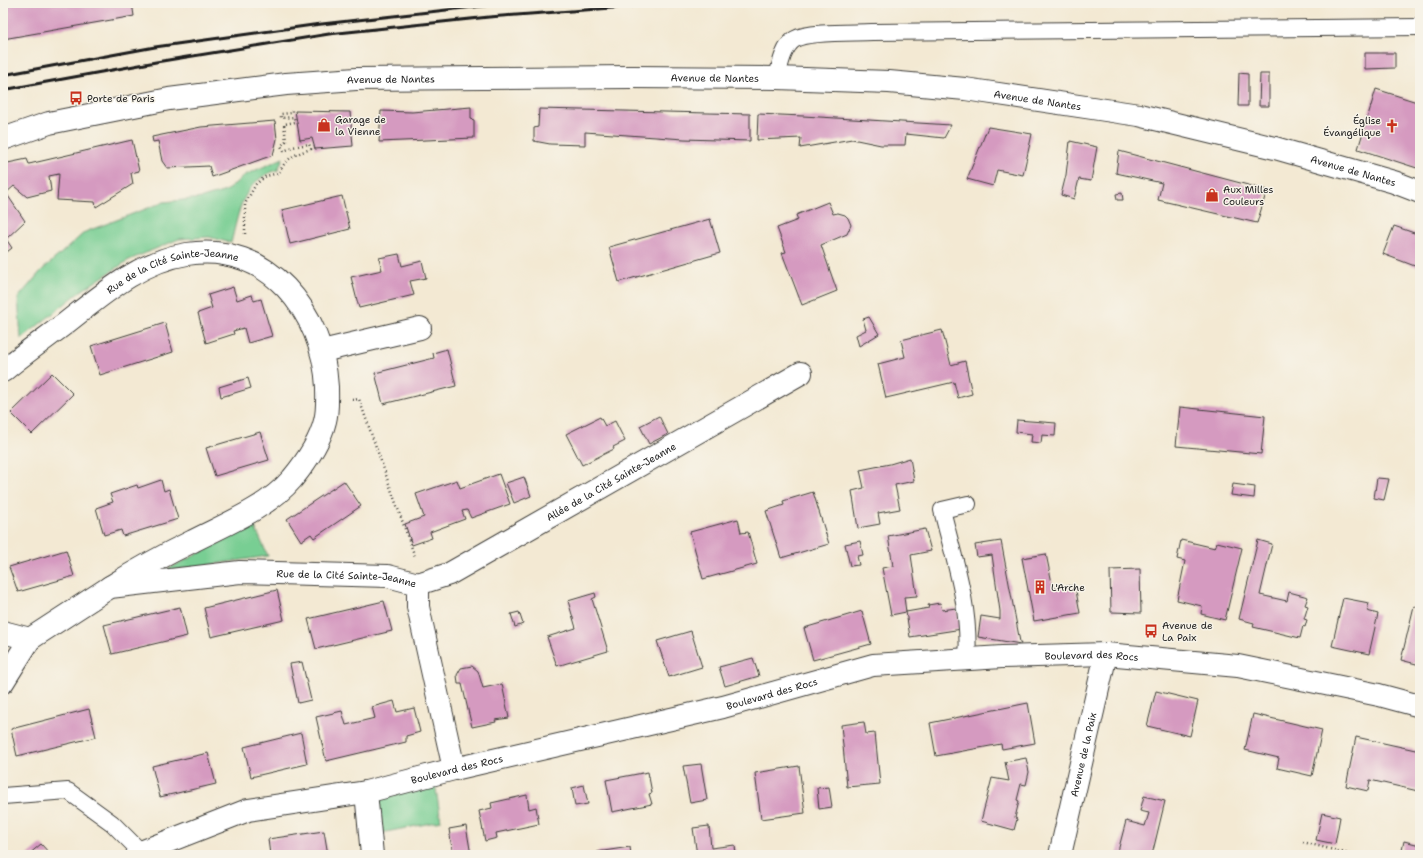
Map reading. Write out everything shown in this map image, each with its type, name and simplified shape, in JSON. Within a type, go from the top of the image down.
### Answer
[{"type":"street","name":"Avenue de Nantes","points":[[3,139],[49,123],[169,99],[286,84],[356,79],[479,77],[777,78],[889,82],[965,89],[1139,115],[1275,148],[1394,182],[1420,192]]},
{"type":"street","name":"Rue de la Cité Sainte-Jeanne","points":[[3,371],[109,290],[133,275],[158,262],[186,254],[212,252],[246,258],[274,275],[294,295],[311,323],[322,350],[326,375],[327,402],[325,421],[307,460],[290,481],[270,498],[240,517],[147,564],[30,639],[3,682]]},
{"type":"street","points":[[322,350],[420,328]]},
{"type":"street","name":"Allée de la Cité Sainte-Jeanne","points":[[418,584],[449,574],[801,373]]},
{"type":"street","name":"Rue de la Cité Sainte-Jeanne","points":[[110,587],[240,572],[388,576],[418,584],[418,607],[454,769]]},
{"type":"street","points":[[3,632],[30,639]]},
{"type":"street","name":"Boulevard des Rocs","points":[[139,853],[248,810],[366,792],[454,769],[723,707],[873,665],[967,659],[1106,654],[1238,666],[1379,695],[1420,706]]},
{"type":"street","name":"Avenue de la Paix","points":[[1060,855],[1106,654]]},
{"type":"street","points":[[366,792],[372,855]]},
{"type":"lane","points":[[777,78],[782,58],[788,47],[796,39],[816,35],[1420,27]]},
{"type":"lane","points":[[967,659],[968,636],[966,613],[942,510],[968,504]]},
{"type":"lane","points":[[3,796],[68,791],[112,823],[139,853]]},
{"type":"path","points":[[246,258],[245,204],[256,184],[266,176],[279,173],[284,164],[292,155],[311,149],[309,144],[293,147],[284,151],[281,146],[286,141],[284,124],[295,122],[294,117],[281,118],[281,114],[292,113],[292,108]]},
{"type":"path","points":[[363,410],[415,558]]},
{"type":"path","points":[[1303,842],[1353,855]]},
{"type":"green space","points":[[283,158],[278,170],[266,175],[249,189],[240,209],[231,243],[209,237],[179,239],[129,260],[81,291],[21,339],[18,298],[41,271],[85,232],[164,202],[202,198],[226,191],[245,175]]},
{"type":"green space","points":[[254,525],[268,556],[162,572]]},
{"type":"green space","points":[[435,783],[441,821],[376,834],[370,798]]},
{"type":"building","points":[[3,3],[132,3],[134,16],[3,39]]},
{"type":"building","points":[[1365,53],[1395,53],[1395,68],[1365,69]]},
{"type":"building","points":[[1239,73],[1248,74],[1248,106],[1238,106]]},
{"type":"building","points":[[1260,74],[1269,74],[1269,106],[1259,106]]},
{"type":"building","name":"Église Évangélique","points":[[1376,89],[1420,103],[1420,169],[1358,149]]},
{"type":"building","points":[[471,107],[471,119],[474,120],[474,138],[379,142],[381,111],[412,112]]},
{"type":"building","points":[[539,109],[750,114],[750,141],[684,139],[585,132],[585,145],[550,144],[534,141],[534,128],[538,127]]},
{"type":"building","name":"Garage de la Vienne","points":[[295,111],[350,112],[353,146],[315,149],[312,138],[300,140]]},
{"type":"building","points":[[758,114],[951,125],[944,138],[906,134],[905,145],[881,145],[852,139],[800,148],[801,138],[757,140]]},
{"type":"building","points":[[275,121],[277,139],[273,155],[212,177],[209,166],[167,168],[162,161],[158,141],[153,142],[152,137],[201,127]]},
{"type":"building","points":[[988,127],[1032,134],[1023,175],[997,170],[993,186],[967,179]]},
{"type":"building","points":[[132,140],[139,171],[131,173],[133,184],[96,207],[95,202],[57,200],[59,174],[49,176],[51,191],[27,197],[14,186],[6,193],[25,221],[6,239],[12,248],[3,255],[3,164],[27,159],[29,164]]},
{"type":"building","points":[[1070,141],[1097,147],[1091,181],[1079,179],[1074,199],[1061,195],[1066,175]]},
{"type":"building","name":"Aux Milles Couleurs","points":[[1119,151],[1267,190],[1257,223],[1158,200],[1162,183],[1116,173]]},
{"type":"building","points":[[1122,193],[1123,200],[1117,200],[1116,194]]},
{"type":"building","points":[[342,196],[350,229],[290,244],[282,210]]},
{"type":"building","points":[[828,202],[833,214],[838,213],[845,215],[851,225],[847,234],[821,245],[837,291],[802,305],[782,253],[786,252],[777,228],[798,220],[796,215]]},
{"type":"building","points":[[710,219],[720,253],[619,282],[609,247]]},
{"type":"building","points":[[1394,226],[1420,235],[1420,268],[1383,254]]},
{"type":"building","points":[[399,254],[402,266],[422,261],[426,278],[410,281],[414,295],[359,308],[351,277],[382,270],[379,258]]},
{"type":"building","points":[[233,287],[237,300],[252,295],[254,301],[261,299],[272,336],[248,343],[244,328],[233,331],[234,334],[206,343],[198,313],[212,308],[208,295]]},
{"type":"building","points":[[869,317],[879,334],[859,346],[856,335],[866,330],[863,319]]},
{"type":"building","points":[[165,323],[173,352],[100,375],[91,346]]},
{"type":"building","points":[[942,330],[951,365],[965,361],[972,394],[958,398],[954,382],[886,398],[878,364],[905,357],[901,340]]},
{"type":"building","points":[[447,349],[456,386],[383,404],[375,373],[434,358],[433,353]]},
{"type":"building","points":[[52,373],[73,394],[32,434],[11,413]]},
{"type":"building","points":[[248,378],[251,388],[221,397],[219,387]]},
{"type":"building","points":[[1180,407],[1265,416],[1261,454],[1176,446]]},
{"type":"building","points":[[659,416],[668,434],[649,444],[640,426]]},
{"type":"building","points":[[600,417],[605,426],[615,421],[625,441],[613,447],[614,449],[582,465],[566,434]]},
{"type":"building","points":[[1017,420],[1056,423],[1055,436],[1042,435],[1041,443],[1031,442],[1032,434],[1016,432]]},
{"type":"building","points":[[260,432],[269,460],[215,476],[206,448]]},
{"type":"building","points":[[910,458],[914,481],[895,485],[900,509],[878,513],[880,524],[858,528],[852,491],[864,488],[860,470]]},
{"type":"building","points":[[499,474],[510,504],[471,518],[467,510],[462,511],[465,519],[430,532],[432,538],[412,545],[405,524],[424,517],[416,494],[457,480],[460,488]]},
{"type":"building","points":[[524,477],[531,496],[514,503],[506,483]]},
{"type":"building","points":[[1377,478],[1389,479],[1384,500],[1374,498]]},
{"type":"building","points":[[161,480],[164,491],[169,489],[178,519],[123,536],[121,530],[104,535],[96,508],[113,502],[110,494],[137,485],[138,488]]},
{"type":"building","points":[[344,481],[361,506],[314,538],[311,534],[301,541],[287,519]]},
{"type":"building","points":[[1233,484],[1255,487],[1254,498],[1231,495]]},
{"type":"building","points":[[813,492],[829,544],[781,558],[766,511],[784,505],[783,501]]},
{"type":"building","points":[[738,519],[741,533],[748,532],[757,564],[703,579],[690,532]]},
{"type":"building","points":[[925,529],[931,551],[911,555],[917,596],[904,597],[906,612],[891,615],[882,568],[893,566],[888,536]]},
{"type":"building","points":[[1181,540],[1215,548],[1217,542],[1242,548],[1225,620],[1201,614],[1202,606],[1177,600],[1185,561],[1177,559]]},
{"type":"building","points":[[1258,540],[1272,544],[1260,595],[1287,601],[1289,592],[1308,597],[1305,605],[1308,606],[1304,619],[1307,620],[1305,627],[1303,626],[1300,638],[1253,627],[1254,623],[1239,619]]},
{"type":"building","points":[[860,541],[863,555],[857,556],[859,565],[850,566],[845,544]]},
{"type":"building","points":[[1001,541],[1021,644],[978,637],[981,616],[1000,619],[1000,611],[992,555],[977,557],[975,545]]},
{"type":"building","points":[[66,550],[74,576],[18,592],[9,567]]},
{"type":"building","name":"L'Arche","points":[[1046,554],[1053,588],[1075,585],[1080,613],[1034,621],[1022,558]]},
{"type":"building","points":[[1140,569],[1141,613],[1111,612],[1110,570]]},
{"type":"building","points":[[277,590],[284,620],[211,637],[204,608]]},
{"type":"building","points":[[595,593],[596,597],[592,599],[608,651],[557,666],[547,637],[576,628],[568,601]]},
{"type":"building","points":[[1343,598],[1369,603],[1367,611],[1378,614],[1369,654],[1332,646]]},
{"type":"building","points":[[384,601],[392,631],[316,649],[308,619]]},
{"type":"building","points":[[940,603],[942,610],[956,608],[962,629],[910,637],[906,612],[929,608],[928,605]]},
{"type":"building","points":[[1414,606],[1420,607],[1420,665],[1401,660]]},
{"type":"building","points":[[180,607],[187,636],[112,654],[104,625]]},
{"type":"building","points":[[862,611],[871,644],[813,660],[804,628]]},
{"type":"building","points":[[519,612],[523,624],[515,627],[511,614]]},
{"type":"building","points":[[691,631],[702,667],[669,677],[657,641]]},
{"type":"building","points":[[753,658],[759,676],[725,686],[719,667]]},
{"type":"building","points":[[302,662],[311,700],[298,703],[290,664]]},
{"type":"building","points":[[472,666],[478,671],[483,688],[502,684],[509,718],[495,720],[496,722],[472,727],[462,684],[458,684],[457,675],[461,668]]},
{"type":"building","points":[[1156,691],[1198,701],[1190,736],[1147,726]]},
{"type":"building","points":[[394,701],[397,712],[414,708],[420,732],[406,736],[406,742],[326,761],[316,717],[342,711],[346,725],[375,718],[372,707]]},
{"type":"building","points":[[1028,703],[1035,743],[1002,749],[1001,744],[936,756],[930,723]]},
{"type":"building","points":[[89,709],[96,737],[17,756],[11,729]]},
{"type":"building","points":[[1253,714],[1322,730],[1312,776],[1277,768],[1279,758],[1245,750]]},
{"type":"building","points":[[864,722],[866,734],[875,733],[880,784],[847,787],[841,725]]},
{"type":"building","points":[[301,733],[307,764],[251,777],[244,747]]},
{"type":"building","points":[[1356,737],[1420,751],[1420,784],[1418,791],[1370,780],[1368,791],[1346,786]]},
{"type":"building","points":[[208,753],[216,784],[160,797],[152,766]]},
{"type":"building","points":[[1026,758],[1029,772],[1026,785],[1021,784],[1017,800],[1019,801],[1014,830],[981,821],[992,778],[1009,781],[1005,762]]},
{"type":"building","points":[[701,764],[707,800],[690,803],[683,766]]},
{"type":"building","points":[[799,766],[805,813],[761,819],[755,773]]},
{"type":"building","points":[[648,772],[652,793],[649,794],[652,804],[612,812],[606,780]]},
{"type":"building","points":[[584,785],[588,804],[575,806],[572,788]]},
{"type":"building","points":[[829,787],[832,807],[819,809],[817,788]]},
{"type":"building","points":[[527,795],[529,809],[536,807],[539,824],[496,833],[497,838],[485,841],[479,811],[492,808],[491,803]]},
{"type":"building","points":[[1144,796],[1165,801],[1152,855],[1117,855],[1126,821],[1145,826],[1149,813],[1140,811]]},
{"type":"building","points":[[1322,813],[1340,817],[1335,844],[1316,840]]},
{"type":"building","points":[[466,826],[471,855],[453,855],[449,829]]},
{"type":"building","points":[[709,826],[711,848],[735,845],[736,855],[697,855],[693,828]]},
{"type":"building","points":[[324,831],[328,855],[270,855],[268,839]]},
{"type":"building","points":[[1404,841],[1420,845],[1420,855],[1401,855]]},
{"type":"building","points":[[41,844],[51,855],[28,855]]},
{"type":"building","points":[[630,847],[631,855],[597,855],[597,852]]},
{"type":"railway","points":[[3,75],[155,47],[313,25],[509,3]]},
{"type":"railway","points":[[3,90],[156,62],[329,34],[489,17],[680,3]]},
{"type":"place","name":"Porte de Paris","points":[[76,98]]},
{"type":"place","name":"Garage de la Vienne","points":[[324,125]]},
{"type":"place","name":"Église Évangélique","points":[[1392,126]]},
{"type":"place","name":"Aux Milles Couleurs","points":[[1212,195]]},
{"type":"place","name":"L'Arche","points":[[1040,587]]},
{"type":"place","name":"Avenue de La Paix","points":[[1151,631]]}]
